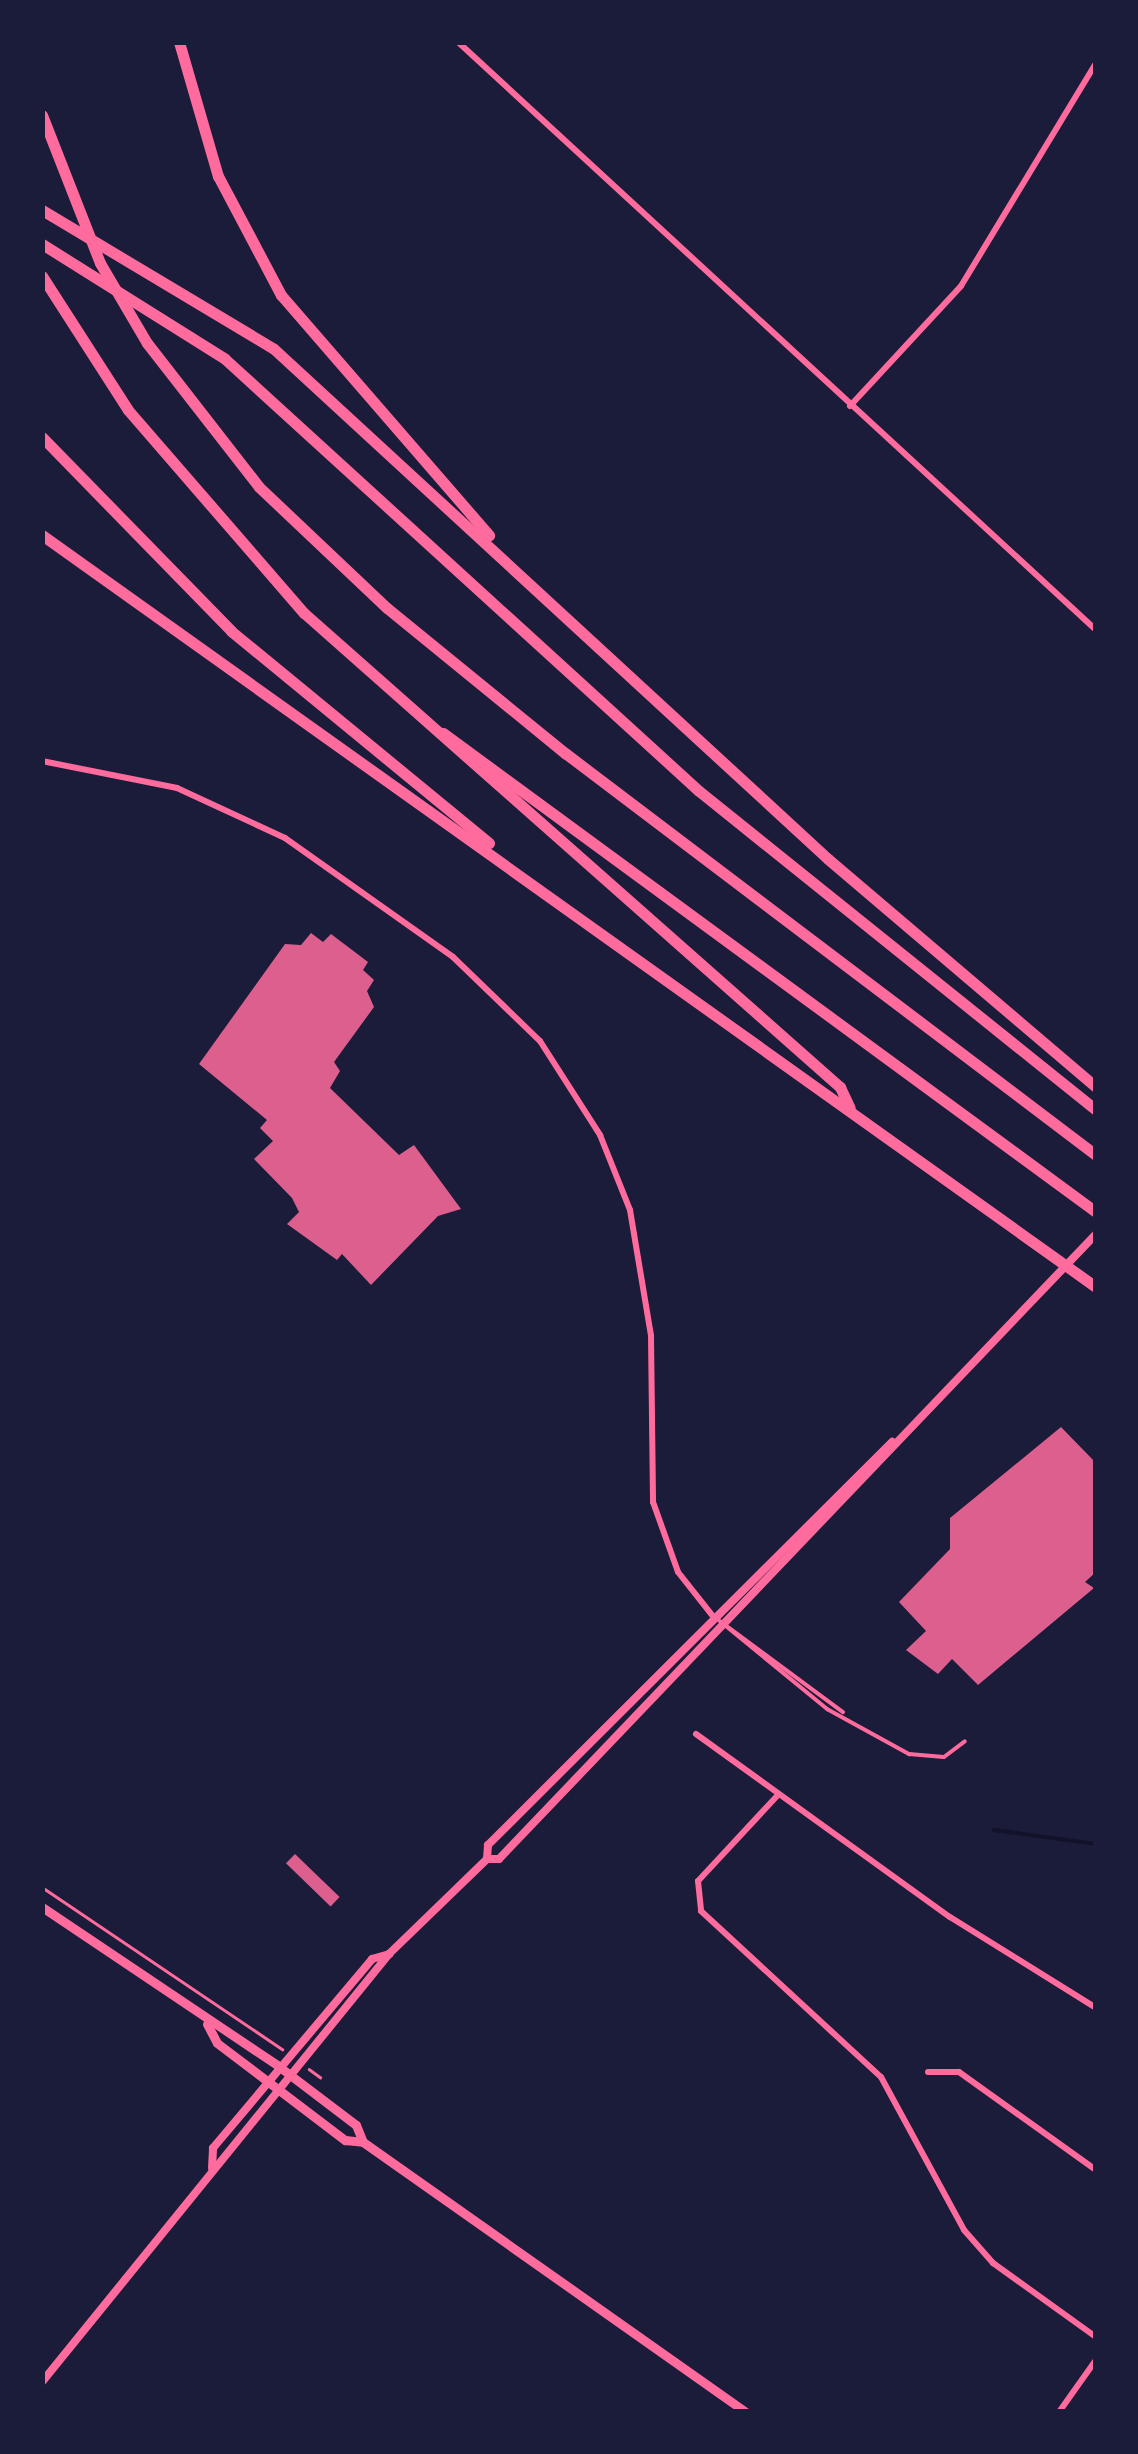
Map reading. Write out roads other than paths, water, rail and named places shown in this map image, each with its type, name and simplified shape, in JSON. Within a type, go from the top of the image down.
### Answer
[{"type":"highway","points":[[179,42],[218,176],[282,295],[536,587]]},
{"type":"highway","points":[[42,115],[67,189],[147,343],[259,487],[386,608],[1096,1155]]},
{"type":"highway","points":[[42,210],[274,349],[828,859],[1096,1086]]},
{"type":"highway","points":[[42,244],[240,372],[699,791],[1096,1110]]},
{"type":"highway","points":[[42,276],[75,333],[228,534],[412,710],[840,1087],[852,1112]]},
{"type":"highway","points":[[42,437],[232,631],[526,876]]},
{"type":"highway","points":[[42,535],[526,876],[1096,1286]]},
{"type":"highway","points":[[412,710],[1094,1211]]},
{"type":"main road","points":[[42,1907],[208,2024],[277,2065],[356,2125],[363,2142]]},
{"type":"main road","points":[[208,2024],[217,2044],[345,2140],[363,2142],[746,2412]]},
{"type":"street","points":[[458,42],[1096,630]]},
{"type":"street","points":[[850,406],[961,286],[1096,63]]},
{"type":"street","points":[[42,761],[178,788],[285,838],[454,957],[540,1041],[592,1121],[630,1210],[649,1320],[653,1502],[678,1572],[712,1615]]},
{"type":"street","points":[[42,2382],[212,2168],[284,2094],[389,1954],[487,1859],[488,1845],[712,1615],[892,1442],[1096,1234]]},
{"type":"street","points":[[487,1859],[498,1859],[726,1627],[892,1442]]},
{"type":"street","points":[[696,1734],[777,1796],[1096,2008]]},
{"type":"street","points":[[777,1796],[698,1881],[701,1911],[881,2077],[964,2230],[992,2262],[1096,2337]]},
{"type":"street","points":[[212,2168],[212,2148],[277,2065],[372,1959],[389,1954]]},
{"type":"street","points":[[928,2072],[959,2072],[1096,2170]]},
{"type":"street","points":[[1059,2412],[1096,2360]]},
{"type":"lane","points":[[712,1615],[843,1712],[909,1754],[944,1757],[964,1740]]},
{"type":"lane","points":[[726,1627],[759,1642],[843,1712]]},
{"type":"waterway","points":[[994,1830],[1096,1844]]}]
